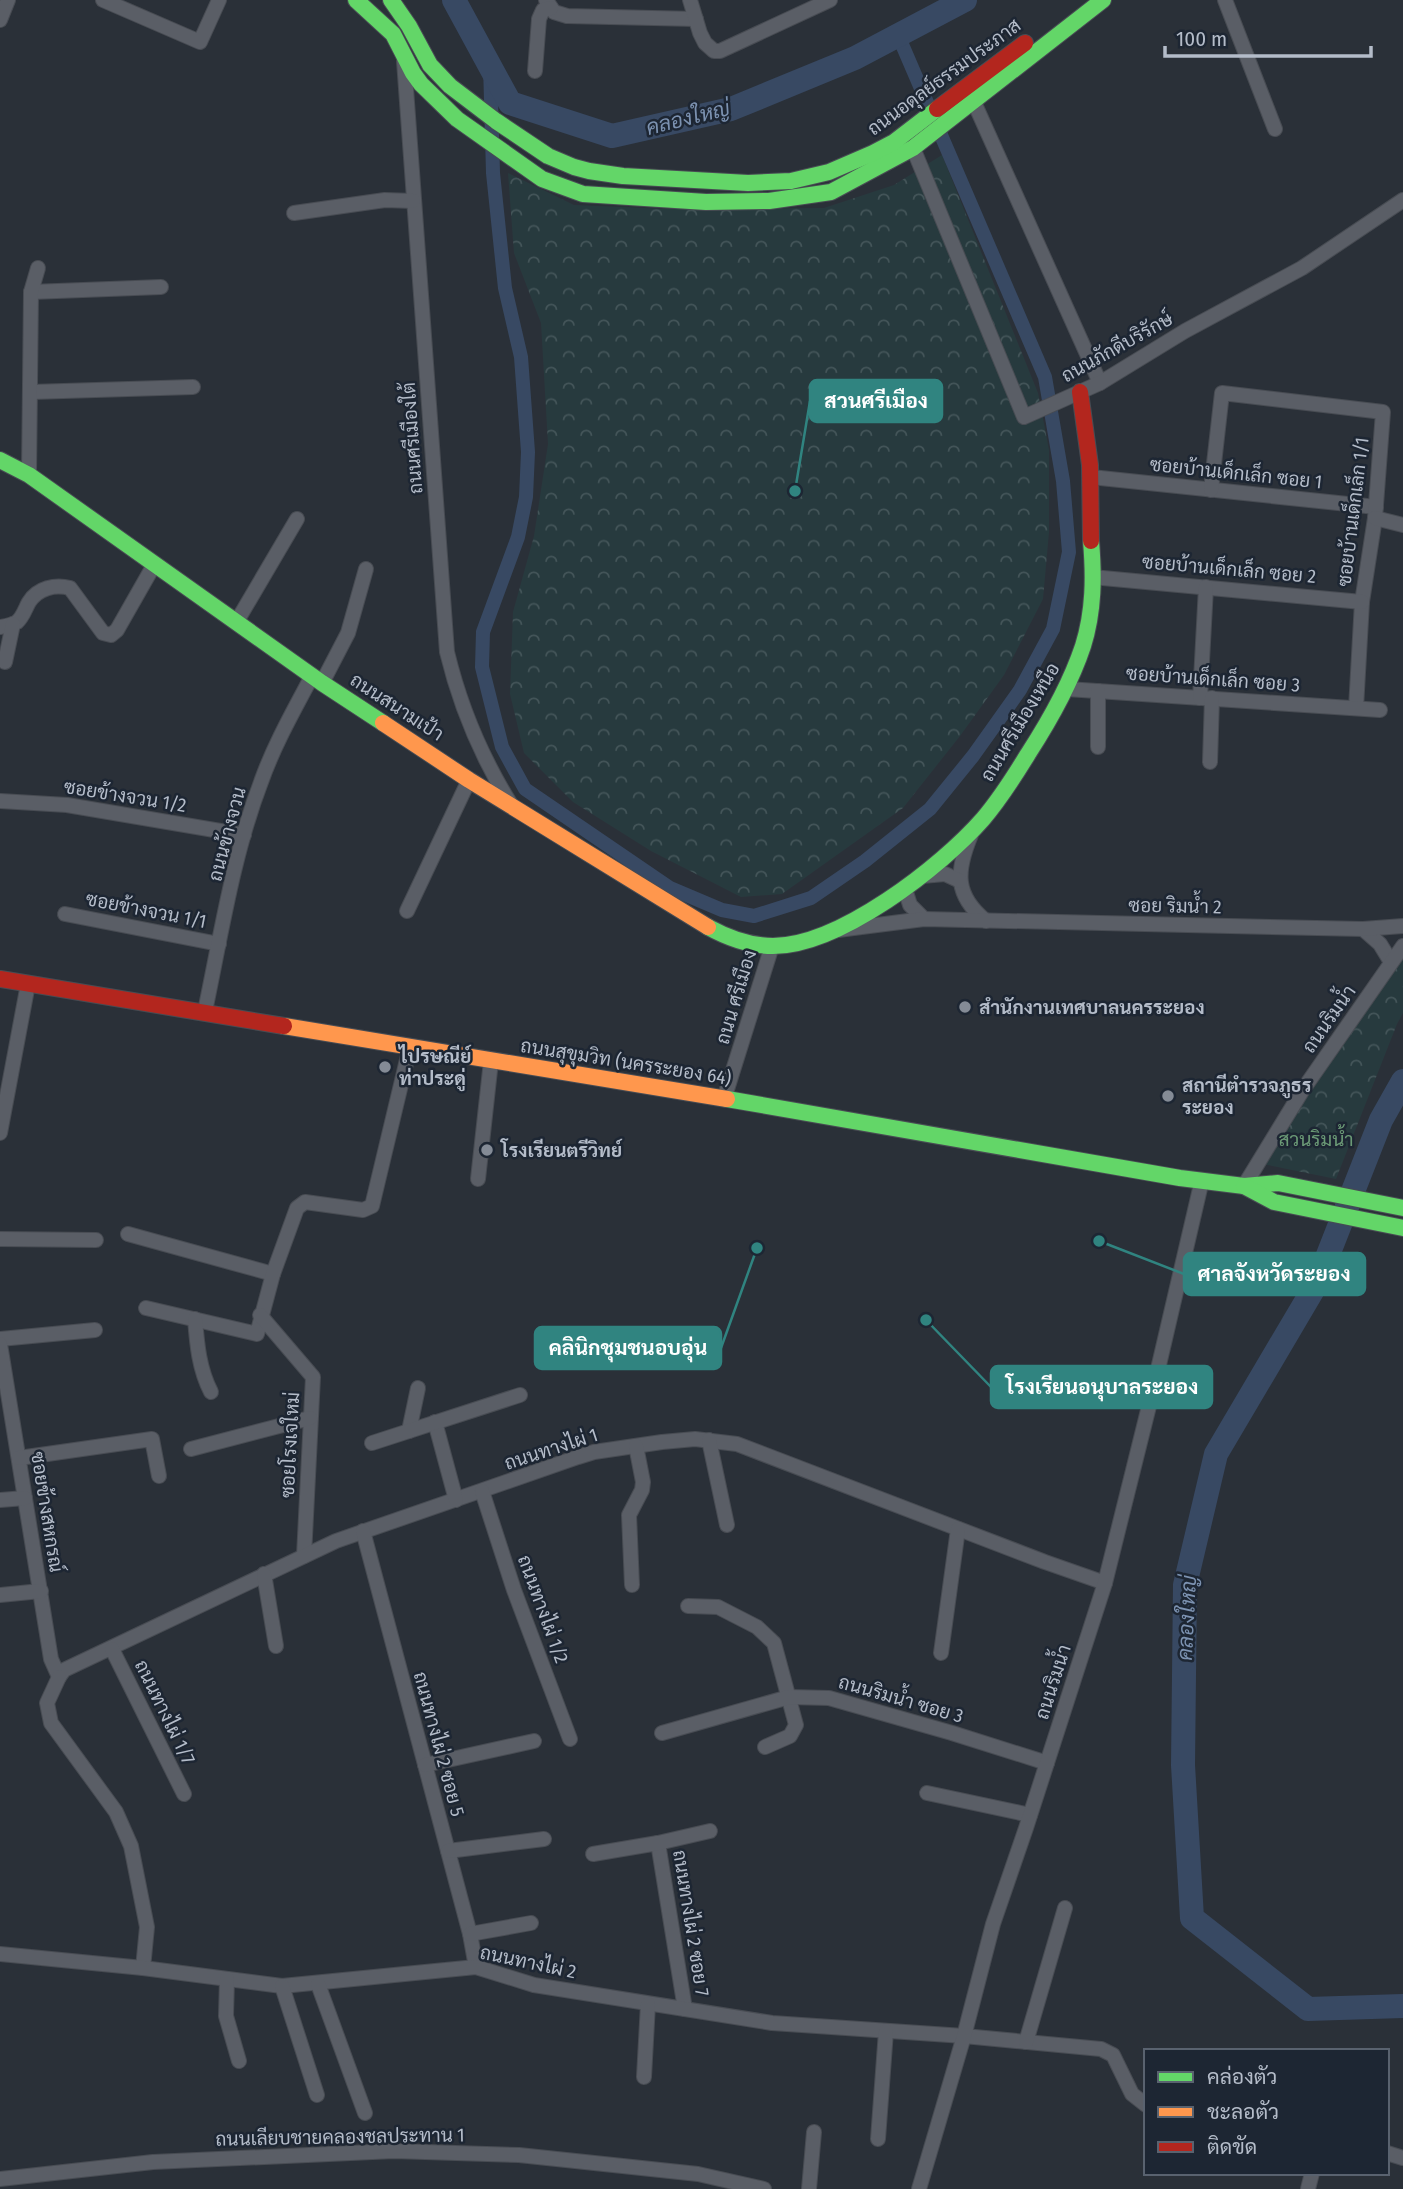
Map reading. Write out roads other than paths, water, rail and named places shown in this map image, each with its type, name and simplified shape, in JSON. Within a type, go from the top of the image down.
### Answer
[{"type":"street","points":[[0,20],[8,0]]},
{"type":"street","points":[[103,0],[200,42],[219,0]]},
{"type":"street","name":"ถนนอดุลย์ธรรมประภาส","points":[[356,0],[393,34],[412,73],[457,119],[542,178],[583,194],[706,202],[769,201],[831,192],[913,141],[1083,0]]},
{"type":"street","name":"ถนนอดุลย์ธรรมประภาส","points":[[391,0],[433,69],[467,101],[513,136],[572,167],[604,173],[754,184],[805,178],[864,158],[894,142],[913,141]]},
{"type":"street","points":[[690,0],[705,43],[714,51],[720,51],[830,0]]},
{"type":"street","name":"ถนนอดุลย์ธรรมประภาส","points":[[951,109],[974,100],[1103,0]]},
{"type":"street","points":[[1225,0],[1275,129]]},
{"type":"street","points":[[535,71],[539,19],[548,4],[554,12],[567,16],[696,19]]},
{"type":"street","name":"ถนนศรีเมืองใต้","points":[[404,53],[447,652],[458,692],[480,748],[512,806]]},
{"type":"street","points":[[974,100],[1100,383]]},
{"type":"street","name":"ถนนภักดีบริรักษ์","points":[[913,141],[1024,417],[1100,383],[1185,331],[1302,268],[1403,200]]},
{"type":"street","points":[[667,200],[668,178]]},
{"type":"street","points":[[294,213],[385,200],[413,201]]},
{"type":"street","points":[[29,475],[31,292],[38,268]]},
{"type":"street","points":[[31,292],[161,286]]},
{"type":"street","points":[[31,392],[193,387]]},
{"type":"street","name":"ซอยบ้านเด็กเล็ก 1/1","points":[[1211,490],[1222,393],[1383,412],[1376,512],[1362,601],[1356,708]]},
{"type":"street","name":"ถนนศรีเมืองเหนือ","points":[[791,944],[830,931],[876,908],[922,876],[974,830],[1038,740],[1067,689],[1078,665],[1088,626],[1092,577],[1091,477],[1074,394]]},
{"type":"street","name":"ถนนสนามเป้า","points":[[0,460],[29,475],[317,679],[470,780],[704,925],[722,935],[742,941],[772,946],[791,944]]},
{"type":"street","name":"ซอยบ้านเด็กเล็ก ซอย 1","points":[[1091,477],[1376,512]]},
{"type":"street","points":[[1376,512],[1403,525]]},
{"type":"street","points":[[237,621],[297,519]]},
{"type":"street","points":[[5,662],[6,625],[19,620],[34,595],[48,588],[70,588],[103,633],[111,635],[117,630],[154,565]]},
{"type":"street","name":"ถนนข้างจวน","points":[[205,1011],[244,835],[261,781],[276,747],[348,634],[366,569]]},
{"type":"street","name":"ซอยบ้านเด็กเล็ก ซอย 2","points":[[1092,577],[1362,601]]},
{"type":"street","points":[[1206,587],[1206,698],[1210,762]]},
{"type":"street","name":"ซอยบ้านเด็กเล็ก ซอย 3","points":[[1067,689],[1380,710]]},
{"type":"street","points":[[1098,691],[1098,747]]},
{"type":"street","points":[[407,911],[470,780]]},
{"type":"street","name":"ซอยข้างจวน 1/2","points":[[0,801],[67,805],[244,835]]},
{"type":"street","points":[[953,920],[963,905],[959,874],[962,856],[974,830]]},
{"type":"street","points":[[922,876],[944,874],[961,886],[972,910],[986,921]]},
{"type":"street","points":[[905,889],[910,905],[924,919]]},
{"type":"street","name":"ซอยข้างจวน 1/1","points":[[65,914],[219,944]]},
{"type":"street","name":"ซอย ริมน้ำ 2","points":[[830,931],[924,919],[1363,929],[1403,926]]},
{"type":"street","points":[[1363,929],[1380,944],[1391,962]]},
{"type":"street","name":"ถนน ศรีเมือง","points":[[724,1099],[772,946]]},
{"type":"street","name":"ถนนริมน้ำ","points":[[1244,1186],[1302,1091],[1403,946]]},
{"type":"street","name":"ถนนสุขุมวิท (นครระยอง 64)","points":[[0,979],[205,1011],[1167,1176],[1244,1186],[1278,1183],[1403,1208]]},
{"type":"street","points":[[0,1133],[27,984]]},
{"type":"street","points":[[146,1308],[257,1334],[273,1273],[297,1208],[305,1202],[363,1210],[372,1206],[410,1047]]},
{"type":"street","points":[[478,1179],[491,1061]]},
{"type":"street","name":"ถนนริมน้ำ","points":[[919,2189],[964,2036],[993,1924],[1105,1583],[1202,1180]]},
{"type":"street","name":"ถนนสุขุมวิท (นครระยอง 64)","points":[[1244,1186],[1274,1202],[1403,1228]]},
{"type":"street","points":[[128,1234],[273,1273]]},
{"type":"street","points":[[0,1238],[96,1240]]},
{"type":"street","name":"ซอยโรงเจใหม่","points":[[260,1315],[313,1377],[304,1556]]},
{"type":"street","points":[[195,1319],[200,1363],[211,1392]]},
{"type":"street","points":[[0,1341],[95,1330]]},
{"type":"street","name":"ซอยข้างสหกรณ์","points":[[0,1341],[51,1659],[61,1674]]},
{"type":"street","points":[[409,1431],[418,1388]]},
{"type":"street","points":[[372,1443],[520,1395]]},
{"type":"street","points":[[191,1449],[310,1418]]},
{"type":"street","points":[[435,1422],[456,1500]]},
{"type":"street","points":[[19,1458],[152,1439],[159,1476]]},
{"type":"street","points":[[709,1440],[727,1525]]},
{"type":"street","name":"ถนนทางไผ่ 1","points":[[61,1674],[264,1574],[363,1531],[594,1452],[673,1441],[709,1440],[737,1444],[1105,1583]]},
{"type":"street","points":[[632,1584],[629,1515],[642,1490],[643,1482],[636,1446]]},
{"type":"street","name":"ถนนทางไผ่ 1/2","points":[[482,1491],[514,1590],[570,1739]]},
{"type":"street","points":[[0,1500],[25,1498]]},
{"type":"street","points":[[941,1653],[958,1529]]},
{"type":"street","name":"ถนนทางไผ่ 2 ซอย 5","points":[[363,1531],[470,1934],[475,1968]]},
{"type":"street","points":[[264,1574],[276,1646]]},
{"type":"street","points":[[0,1595],[41,1591]]},
{"type":"street","points":[[688,1606],[719,1607],[757,1627],[774,1643],[796,1725],[790,1736],[765,1747]]},
{"type":"street","name":"ถนนทางไผ่ 1/7","points":[[112,1649],[184,1794]]},
{"type":"street","points":[[61,1674],[47,1703],[51,1723],[116,1812],[131,1846],[147,1927],[143,1968]]},
{"type":"street","name":"ถนนริมน้ำ ซอย 3","points":[[662,1733],[789,1697],[829,1698],[1046,1762]]},
{"type":"street","points":[[425,1765],[534,1741]]},
{"type":"street","points":[[928,1793],[1030,1815]]},
{"type":"street","points":[[593,1854],[709,1831]]},
{"type":"street","points":[[448,1850],[544,1839]]},
{"type":"street","name":"ถนนทางไผ่ 2 ซอย 7","points":[[658,1843],[685,2009]]},
{"type":"street","points":[[1026,2042],[1065,1908]]},
{"type":"street","points":[[470,1934],[531,1923]]},
{"type":"street","name":"ถนนทางไผ่ 2","points":[[0,1954],[143,1968],[282,1986],[475,1968],[534,1985],[772,2023],[964,2036],[1101,2049],[1113,2055],[1132,2094],[1144,2103]]},
{"type":"street","points":[[227,1979],[226,2016],[239,2060]]},
{"type":"street","points":[[318,1984],[365,2113]]},
{"type":"street","points":[[282,1986],[317,2095]]},
{"type":"street","points":[[644,2077],[648,2004]]},
{"type":"street","points":[[878,2139],[886,2031]]},
{"type":"street","points":[[809,2189],[814,2132]]},
{"type":"street","name":"ถนนเลียบชายคลองชลประทาน 1","points":[[0,2179],[153,2162],[394,2151],[519,2155],[698,2174],[764,2189]]},
{"type":"waterway","name":"คลองใหญ่","points":[[454,0],[510,103],[612,136],[731,109],[855,58],[965,0]]},
{"type":"waterway","points":[[490,64],[493,173],[505,288],[521,357],[528,452],[526,497],[518,537],[483,632],[482,667],[502,747],[525,789],[670,888],[722,910],[754,916],[811,898],[865,861],[930,809],[973,756],[1020,690],[1053,629],[1069,552],[1063,481],[1045,377],[898,35]]},
{"type":"waterway","name":"คลองใหญ่","points":[[1403,1081],[1381,1120],[1317,1283],[1216,1454],[1185,1585],[1183,1765],[1192,1918],[1308,2009],[1403,2006]]},
{"type":"place","name":"สวนศรีเมือง","points":[[795,491]]},
{"type":"place","name":"สำนักงานเทศบาลนครระยอง","points":[[965,1007]]},
{"type":"place","name":"ไปรษณีย์ ท่าประดู่","points":[[385,1067]]},
{"type":"place","name":"สถานีตำรวจภูธร ระยอง","points":[[1168,1096]]},
{"type":"place","name":"โรงเรียนตรีวิทย์","points":[[487,1150]]},
{"type":"place","name":"ศาลจังหวัดระยอง","points":[[1099,1241]]},
{"type":"place","name":"คลินิกชุมชนอบอุ่น","points":[[757,1248]]},
{"type":"place","name":"โรงเรียนอนุบาลระยอง","points":[[926,1320]]},
{"type":"park label","name":"สวนริมน้ำ","points":[[1316,1139]]}]
